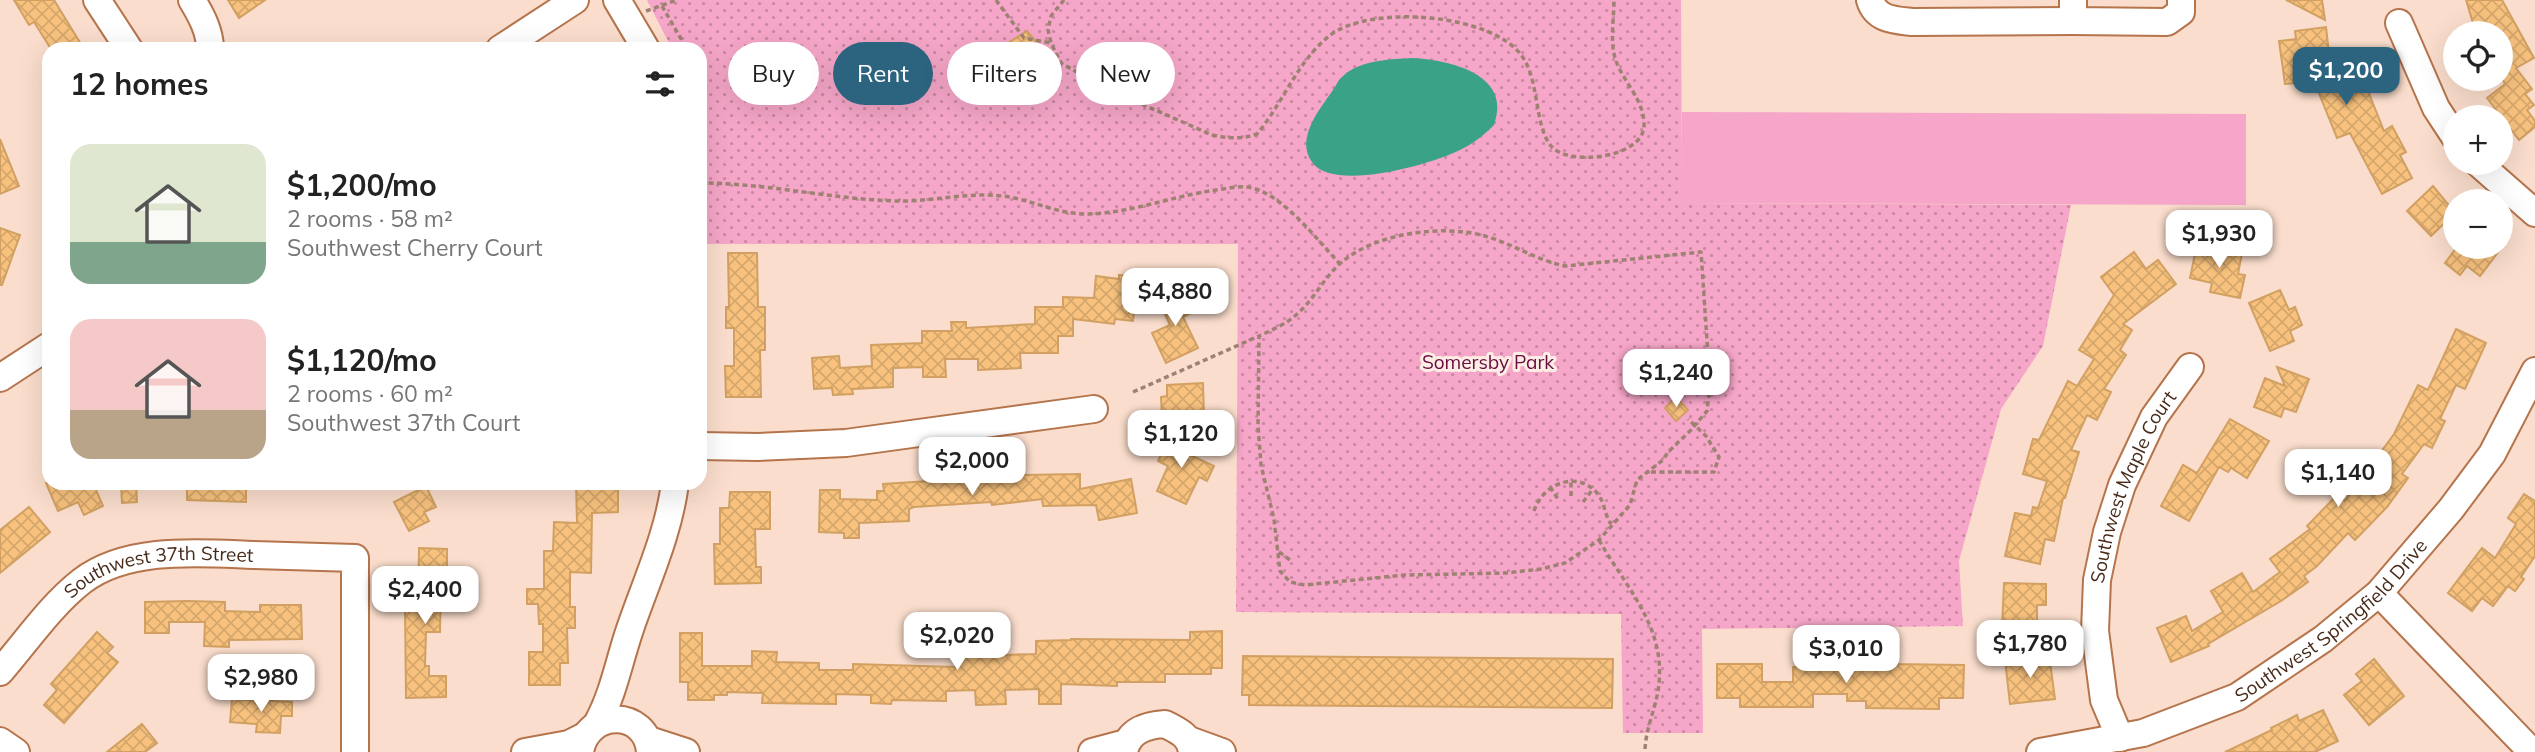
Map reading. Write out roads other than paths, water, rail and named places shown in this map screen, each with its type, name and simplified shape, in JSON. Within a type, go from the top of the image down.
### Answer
[{"type":"street","points":[[97,0],[124,42]]},
{"type":"street","points":[[192,0],[206,25],[210,42]]},
{"type":"street","points":[[511,42],[575,0]]},
{"type":"street","points":[[1870,0],[1872,6],[1886,19],[1912,22],[2073,11],[2167,22],[2181,12],[2181,0]]},
{"type":"street","points":[[623,9],[642,42]]},
{"type":"street","points":[[2399,23],[2443,119]]},
{"type":"street","points":[[2492,175],[2535,213]]},
{"type":"street","points":[[0,378],[42,351]]},
{"type":"street","name":"Southwest Maple Court","points":[[2120,738],[2104,701],[2095,631],[2097,580],[2107,533],[2122,485],[2154,417],[2190,367]]},
{"type":"street","name":"Southwest Springfield Drive","points":[[2040,752],[2143,733],[2237,697],[2323,639],[2379,593],[2451,509],[2492,454],[2535,371]]},
{"type":"street","points":[[707,446],[846,443],[1094,409]]},
{"type":"street","points":[[588,737],[624,655],[660,544],[673,490]]},
{"type":"street","name":"Southwest 37th Street","points":[[0,672],[83,580],[123,561],[162,554],[204,553],[355,558],[355,752]]},
{"type":"street","points":[[2379,593],[2532,752]]},
{"type":"street","points":[[624,655],[626,696],[644,739]]},
{"type":"street","points":[[525,752],[569,744],[626,720],[644,739],[686,752]]},
{"type":"street","points":[[1092,752],[1125,747],[1140,729],[1165,723],[1182,733],[1191,746],[1222,752]]},
{"type":"street","points":[[0,741],[16,752]]},
{"type":"water","points":[[1413,58],[1444,62],[1474,73],[1486,82],[1494,93],[1497,108],[1494,125],[1460,150],[1428,162],[1383,173],[1340,175],[1323,171],[1312,162],[1306,143],[1311,124],[1341,78],[1349,71],[1366,64]]},
{"type":"park label","name":"Somersby Park","points":[[1488,362]]}]
